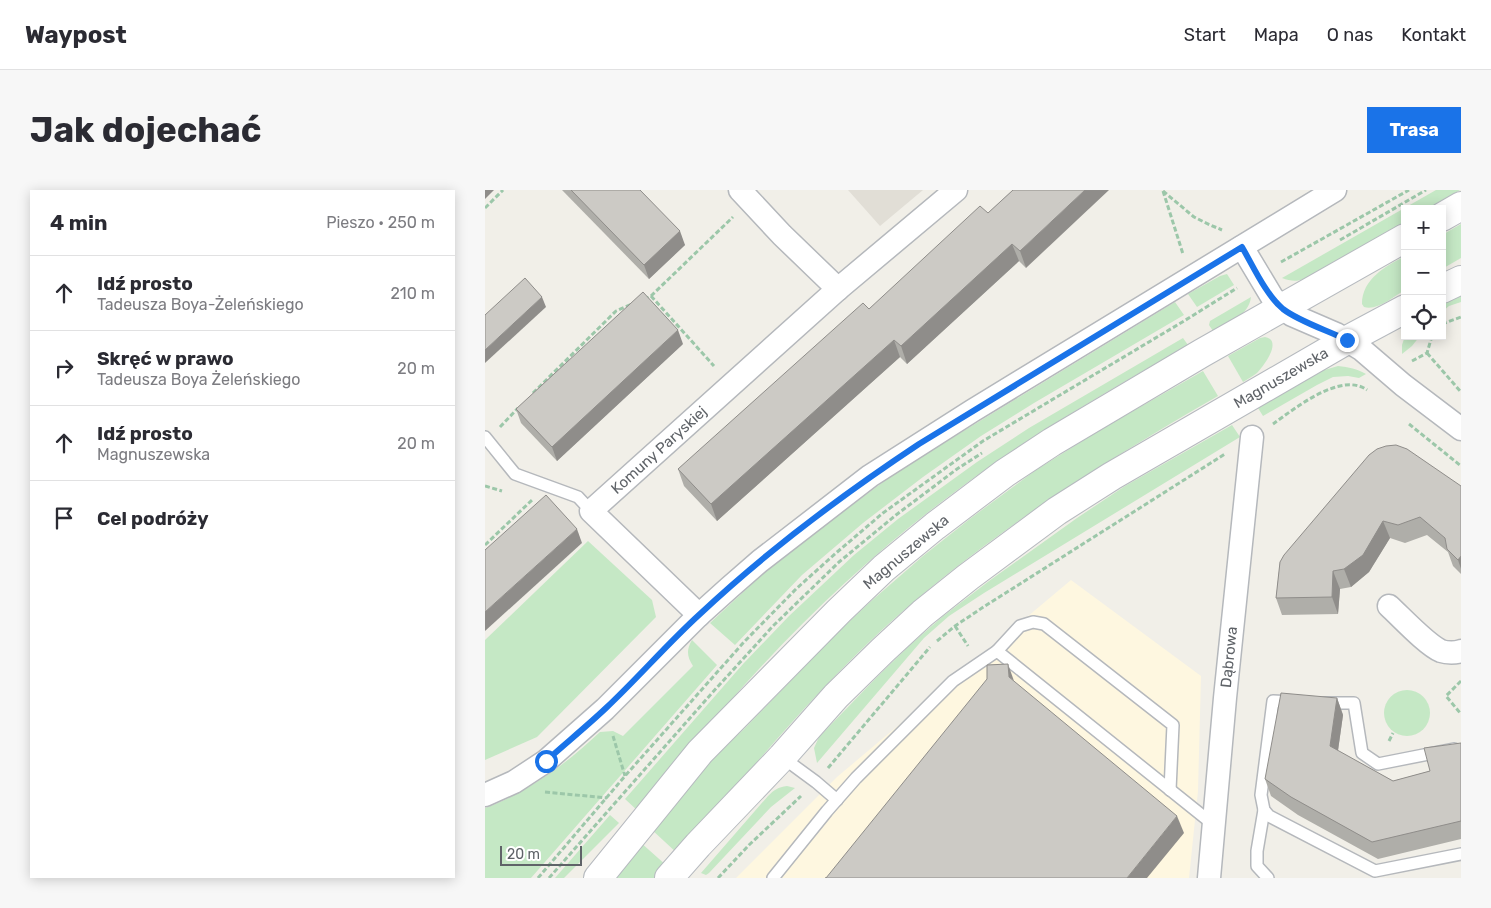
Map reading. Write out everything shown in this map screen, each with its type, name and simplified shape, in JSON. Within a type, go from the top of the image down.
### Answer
[{"type":"street","name":"Komuny Paryskiej","points":[[591,511],[838,289],[956,190]]},
{"type":"street","points":[[485,795],[514,782],[546,761],[605,709],[699,615],[760,561],[870,476],[1235,239],[1335,190]]},
{"type":"street","points":[[745,195],[782,235],[838,289]]},
{"type":"street","points":[[1446,215],[1461,206]]},
{"type":"street","points":[[1235,239],[1272,297],[1282,308]]},
{"type":"street","name":"Magnuszewska","points":[[598,878],[701,752],[807,641],[891,562],[969,499],[1044,447],[1202,353],[1401,240]]},
{"type":"street","points":[[1446,288],[1461,280]]},
{"type":"street","name":"Magnuszewska","points":[[1282,308],[1292,315],[1347,340]]},
{"type":"street","name":"Magnuszewska","points":[[669,878],[836,696],[883,650],[923,613],[1008,547],[1057,511],[1112,476],[1347,340],[1401,311]]},
{"type":"street","points":[[1347,340],[1361,349],[1403,385],[1461,429]]},
{"type":"street","name":"Dąbrowa","points":[[1209,878],[1225,698],[1252,437]]},
{"type":"street","points":[[591,511],[699,615]]},
{"type":"street","points":[[1389,606],[1431,645],[1443,652],[1458,653],[1461,650]]},
{"type":"lane","points":[[486,438],[515,474],[577,497],[591,511]]},
{"type":"lane","points":[[773,878],[856,778],[953,681],[997,651],[1021,626],[1033,622],[1043,624],[1173,725],[1170,790]]},
{"type":"lane","points":[[997,651],[1214,826]]},
{"type":"lane","points":[[1268,878],[1257,866],[1257,851],[1264,810],[1261,795],[1273,701],[1354,704],[1362,754],[1378,764],[1454,749],[1461,752]]},
{"type":"lane","points":[[782,757],[837,800]]},
{"type":"lane","points":[[1264,810],[1269,816],[1375,871],[1461,854]]},
{"type":"path","points":[[485,208],[503,190]]},
{"type":"path","points":[[1163,190],[1194,217],[1235,239]]},
{"type":"path","points":[[1163,190],[1185,262]]},
{"type":"path","points":[[1277,263],[1284,261],[1409,190]]},
{"type":"path","points":[[642,300],[651,296],[745,195]]},
{"type":"path","points":[[651,296],[731,385]]},
{"type":"path","points":[[528,399],[616,310],[633,303]]},
{"type":"path","points":[[1446,323],[1461,318]]},
{"type":"path","points":[[1431,340],[1427,353],[1461,392]]},
{"type":"path","points":[[1272,424],[1299,405],[1337,386],[1349,385],[1365,388],[1372,394]]},
{"type":"path","points":[[486,438],[521,406]]},
{"type":"path","points":[[1402,418],[1461,466]]},
{"type":"path","points":[[718,878],[749,845],[815,782],[931,646],[955,626],[1252,437]]},
{"type":"path","points":[[485,545],[533,499]]},
{"type":"path","points":[[955,626],[979,663]]},
{"type":"path","points":[[1461,681],[1447,696],[1461,714]]},
{"type":"path","points":[[514,782],[554,794],[607,798]]},
{"type":"shaded area","points":[[848,190],[923,190],[880,226]]},
{"type":"shaded area","points":[[1071,580],[1201,676],[1198,791],[1189,878],[736,878],[837,777]]},
{"type":"green space","points":[[1436,190],[1460,190],[1434,205],[1410,205]]},
{"type":"green space","points":[[1401,210],[1401,224],[1304,279],[1293,281],[1282,278]]},
{"type":"green space","points":[[1461,224],[1461,258],[1446,267],[1446,250],[1446,233]]},
{"type":"green space","points":[[1401,258],[1401,293],[1380,305],[1369,308],[1364,307],[1362,304],[1366,287],[1376,274]]},
{"type":"green space","points":[[1227,274],[1234,285],[1197,307],[1188,294]]},
{"type":"green space","points":[[1461,292],[1461,302],[1446,309],[1446,301]]},
{"type":"green space","points":[[1251,297],[1249,304],[1242,314],[1213,331],[1209,325],[1210,321]]},
{"type":"green space","points":[[1175,302],[1184,315],[981,436],[863,523],[802,575],[735,645],[710,623],[766,571],[898,471]]},
{"type":"green space","points":[[1265,337],[1270,339],[1272,343],[1270,354],[1257,373],[1243,382],[1228,356]]},
{"type":"green space","points":[[1183,338],[1188,345],[1015,449],[960,488],[897,537],[779,647],[725,707],[639,812],[625,799],[743,664],[789,616],[854,555],[898,519],[977,462],[1029,428]]},
{"type":"green space","points":[[1404,340],[1417,340],[1402,354]]},
{"type":"green space","points":[[1338,366],[1353,368],[1366,374],[1359,378],[1348,376],[1333,377],[1263,416],[1258,408],[1321,371]]},
{"type":"green space","points":[[1203,371],[1218,396],[1130,448],[1045,503],[962,562],[923,594],[856,654],[778,738],[678,854],[651,829],[708,762],[744,729],[836,634],[923,556],[1036,470],[1100,430]]},
{"type":"green space","points":[[1232,425],[1240,437],[949,616],[924,638],[817,763],[814,748],[819,737],[876,678],[942,617],[1077,518],[1125,486]]},
{"type":"green space","points":[[588,541],[652,600],[656,617],[537,737],[485,760],[485,640]]},
{"type":"green space","points":[[692,640],[717,665],[531,878],[485,878],[485,808],[516,794],[546,776],[600,732],[613,731],[623,736],[693,666],[689,660],[688,653]]},
{"type":"green space","points":[[1402,690],[1412,690],[1426,700],[1430,713],[1426,726],[1420,732],[1412,736],[1402,736],[1388,726],[1384,718],[1384,708],[1394,694]]},
{"type":"green space","points":[[787,786],[795,788],[771,807],[709,873],[706,875],[701,873],[768,796],[776,789]]},
{"type":"green space","points":[[610,815],[619,823],[564,878],[555,878]]},
{"type":"green space","points":[[640,842],[667,866],[657,878],[612,878]]},
{"type":"building","points":[[571,190],[640,190],[680,231],[644,265]]},
{"type":"building","points":[[1013,190],[1085,190],[1020,251],[1012,244],[901,346],[894,340],[711,504],[678,469],[863,303],[869,309],[980,206],[988,213]]},
{"type":"building","points":[[525,278],[542,297],[485,350],[485,315]]},
{"type":"building","points":[[643,292],[678,330],[552,447],[516,409]]},
{"type":"building","points":[[1396,445],[1407,449],[1461,486],[1461,556],[1458,560],[1447,549],[1445,538],[1420,517],[1398,525],[1383,521],[1363,555],[1344,569],[1333,571],[1332,597],[1276,598],[1280,562],[1284,555],[1369,455],[1377,449]]},
{"type":"building","points":[[546,495],[577,529],[485,612],[485,550]]},
{"type":"building","points":[[1008,664],[1009,677],[1177,816],[1127,878],[826,878],[987,679],[987,665]]},
{"type":"building","points":[[1281,693],[1337,698],[1330,746],[1393,781],[1430,771],[1424,748],[1461,743],[1461,821],[1372,842],[1291,797],[1265,779]]},
{"type":"route","points":[[546,761],[605,709],[699,615],[729,588],[799,530],[870,476],[919,444],[1242,247],[1272,297],[1282,308],[1292,315],[1347,340]]}]
